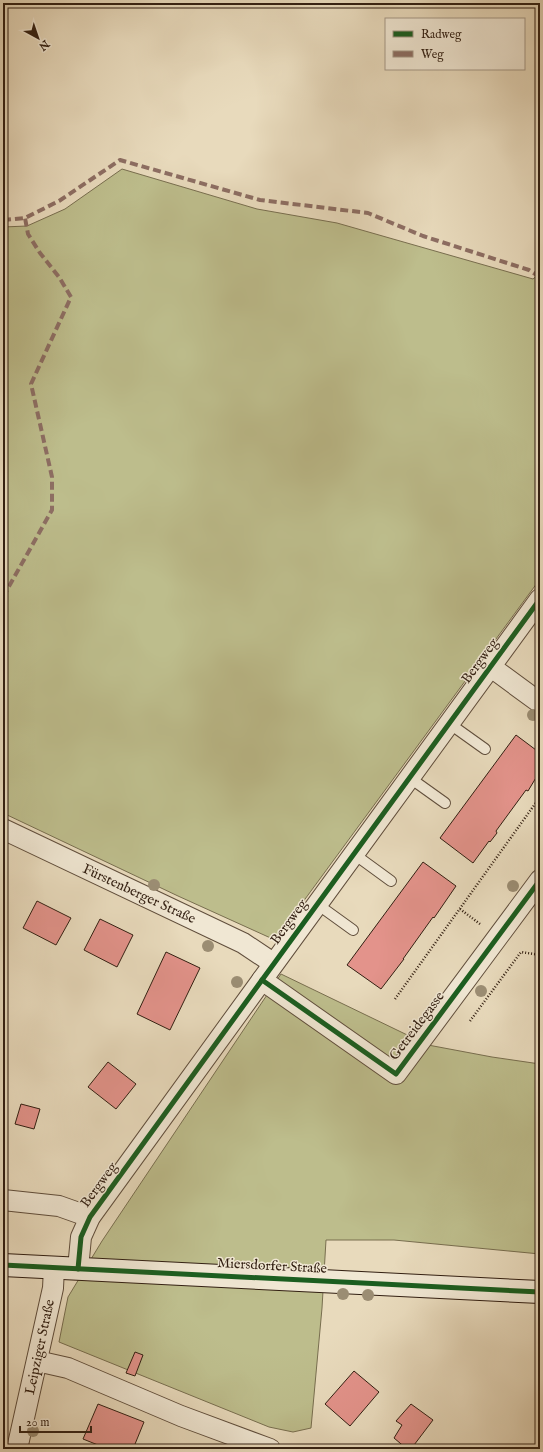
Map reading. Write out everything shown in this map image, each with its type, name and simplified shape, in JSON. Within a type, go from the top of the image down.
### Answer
[{"type":"street","name":"Bergweg","points":[[78,1269],[81,1237],[90,1217],[273,963],[450,724],[540,599]]},
{"type":"street","points":[[491,667],[540,703]]},
{"type":"street","name":"Fürstenberger Straße","points":[[3,829],[243,943],[273,963]]},
{"type":"street","name":"Getreidegasse","points":[[262,980],[396,1074],[540,880]]},
{"type":"street","points":[[3,1200],[59,1206],[90,1217]]},
{"type":"street","name":"Miersdorfer Straße","points":[[3,1265],[540,1292]]},
{"type":"street","name":"Leipziger Straße","points":[[17,1449],[53,1288],[54,1268]]},
{"type":"street","points":[[37,1361],[68,1368],[181,1416],[270,1449]]},
{"type":"lane","points":[[450,724],[486,749]]},
{"type":"lane","points":[[410,778],[445,803]]},
{"type":"lane","points":[[354,854],[391,881]]},
{"type":"lane","points":[[317,904],[353,930]]},
{"type":"path","points":[[395,999],[540,798]]},
{"type":"path","points":[[470,1021],[520,952],[540,955]]},
{"type":"green space","points":[[122,169],[257,209],[337,223],[533,279],[540,273],[540,579],[275,940],[3,813],[3,227],[27,226],[65,209]]},
{"type":"green space","points":[[281,974],[428,1045],[540,1064],[540,1254],[394,1240],[326,1240],[322,1308],[311,1428],[293,1432],[269,1427],[59,1342],[68,1297],[102,1241]]},
{"type":"building","points":[[516,735],[540,753],[540,771],[528,791],[526,790],[496,831],[497,833],[490,842],[489,841],[473,863],[440,838]]},
{"type":"building","points":[[423,862],[456,886],[381,989],[347,965]]},
{"type":"building","points":[[37,901],[71,918],[56,945],[23,928]]},
{"type":"building","points":[[100,919],[133,935],[117,967],[84,950]]},
{"type":"building","points":[[166,952],[200,968],[170,1030],[137,1014]]},
{"type":"building","points":[[108,1062],[136,1084],[116,1109],[88,1087]]},
{"type":"building","points":[[21,1104],[40,1109],[34,1129],[15,1124]]},
{"type":"building","points":[[135,1352],[143,1355],[135,1376],[126,1373]]},
{"type":"building","points":[[354,1371],[379,1392],[350,1426],[325,1404]]},
{"type":"building","points":[[98,1404],[144,1422],[133,1449],[108,1449],[83,1439]]},
{"type":"building","points":[[411,1404],[433,1420],[411,1449],[407,1449],[394,1438],[402,1425],[396,1421]]},
{"type":"marked path","points":[[3,220],[25,218],[59,201],[120,160],[260,200],[368,213],[423,236],[529,270],[540,277]]},
{"type":"marked path","points":[[3,597],[52,510],[52,477],[31,384],[71,297],[59,277],[40,253],[28,234],[25,218]]},
{"type":"cycle path","points":[[78,1269],[81,1237],[90,1217],[540,599]]},
{"type":"cycle path","points":[[262,980],[396,1074],[540,880]]},
{"type":"cycle path","points":[[3,1265],[540,1292]]}]
